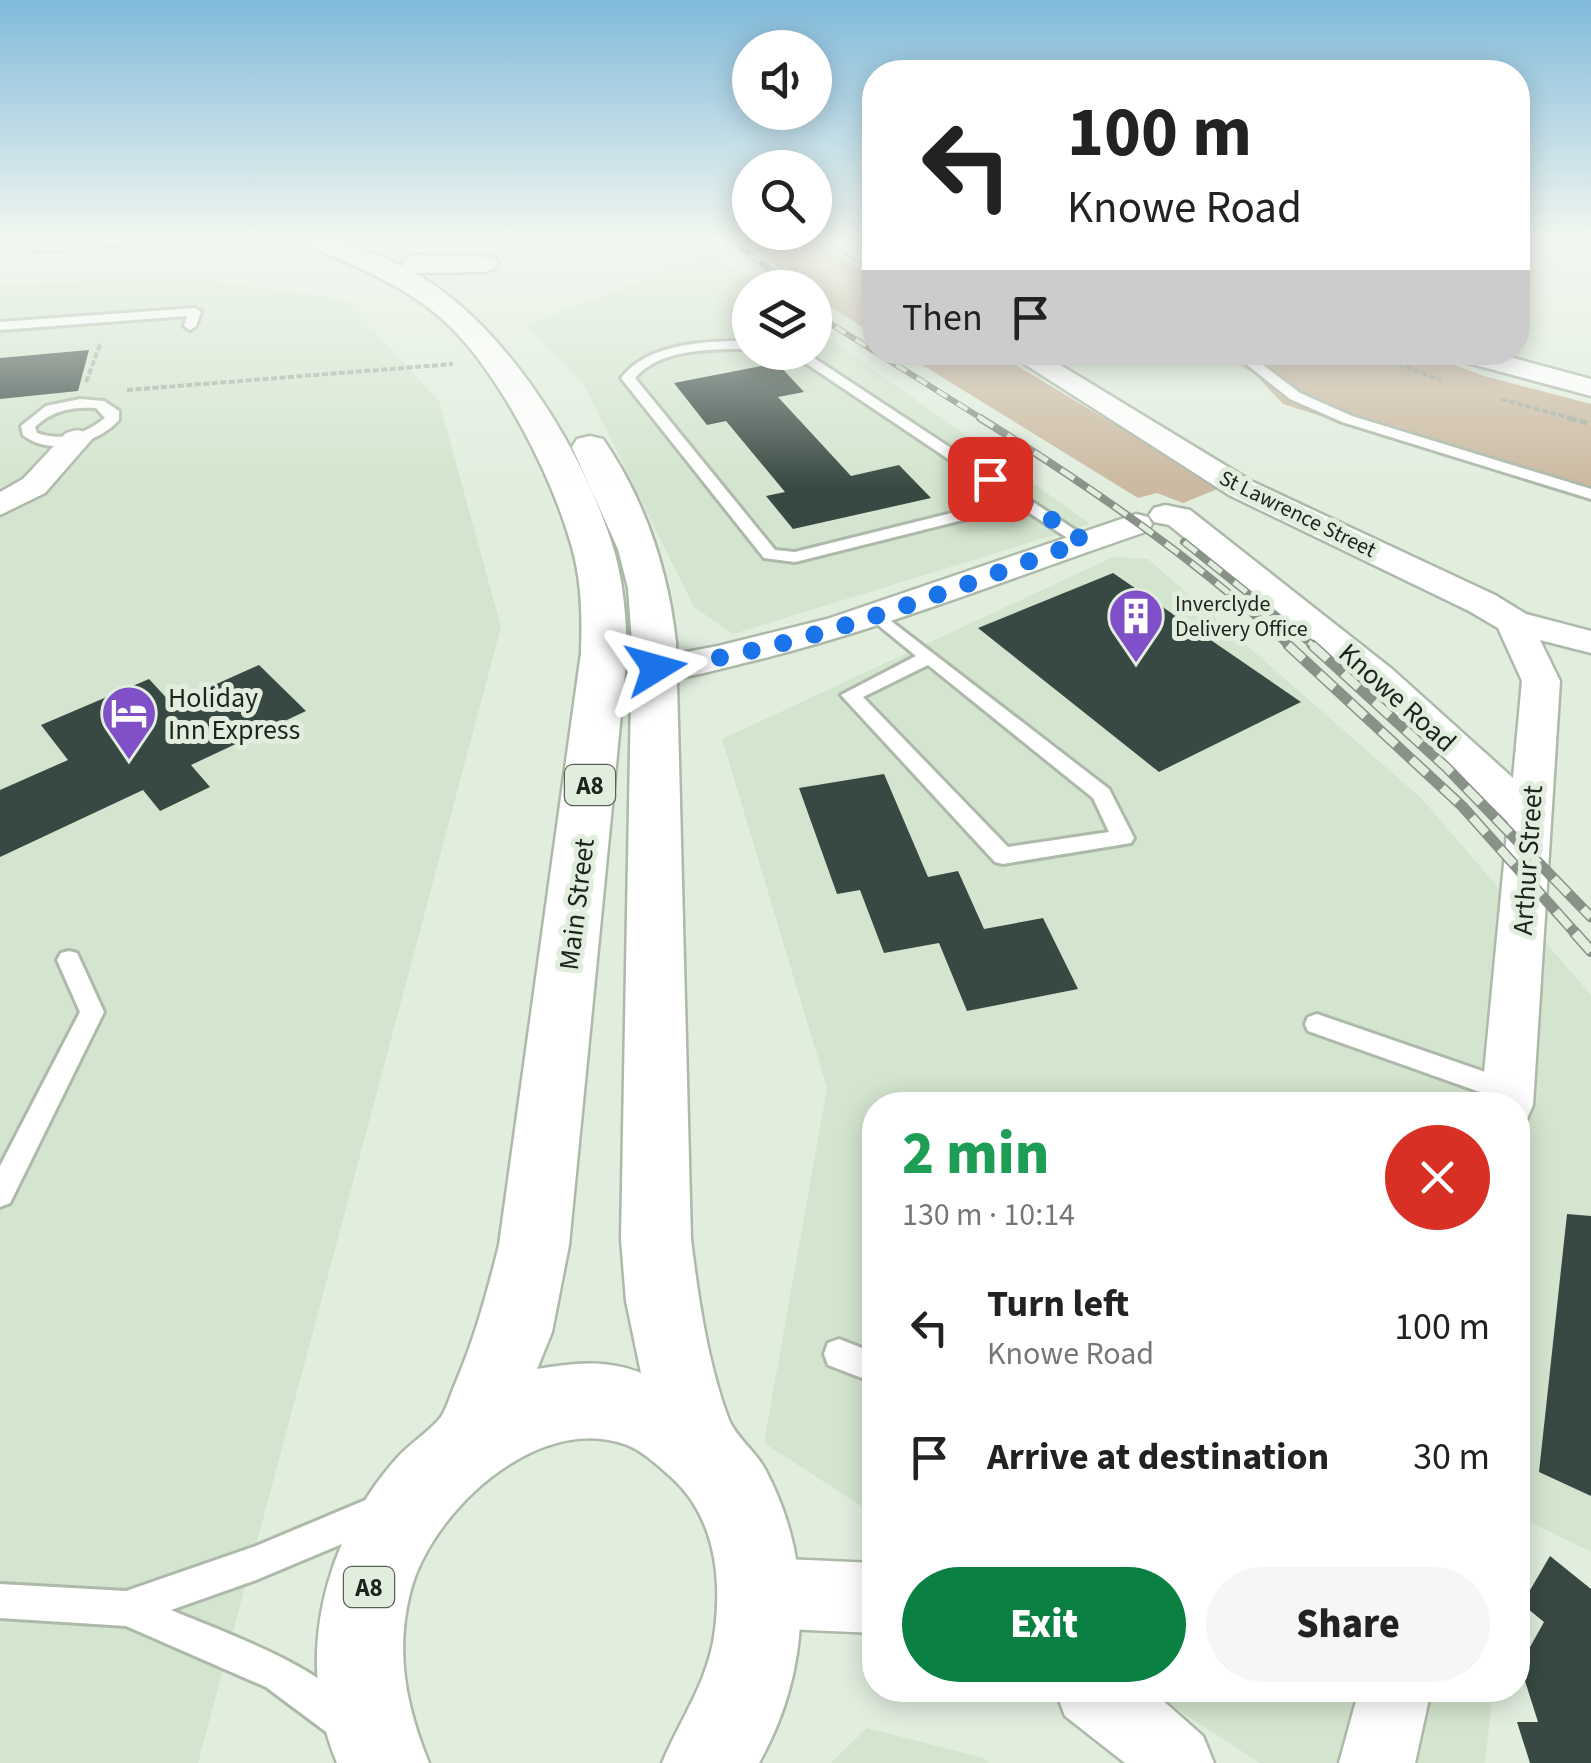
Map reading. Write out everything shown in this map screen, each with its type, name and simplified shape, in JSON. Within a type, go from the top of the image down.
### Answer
[{"type":"highway","name":"Main Street","points":[[463,322],[497,360],[575,493],[596,554],[606,618],[591,777],[534,1244],[515,1332],[470,1441]]},
{"type":"highway","name":"A8","points":[[496,322],[524,349],[611,486],[644,569],[656,668],[656,1239],[662,1301],[696,1444]]},
{"type":"highway","name":"A8","points":[[380,1759],[362,1708],[357,1664],[362,1618],[389,1535],[412,1498],[440,1466],[470,1441],[503,1422],[573,1402],[606,1403],[638,1410],[669,1424],[719,1468],[738,1499],[752,1534],[760,1594],[756,1658],[743,1700],[708,1763]]},
{"type":"street","name":"St Lawrence Street","points":[[1040,365],[1240,488],[1482,602],[1513,622],[1591,642]]},
{"type":"street","points":[[1506,365],[1591,388]]},
{"type":"street","points":[[0,505],[34,486],[77,438]]},
{"type":"street","name":"Knowe Road","points":[[656,668],[727,658],[878,616],[1150,519],[1179,517],[1379,677],[1530,818]]},
{"type":"street","name":"Arthur Street","points":[[1508,1092],[1542,681],[1513,622]]},
{"type":"street","points":[[760,1594],[862,1598]]},
{"type":"street","points":[[1106,1702],[1152,1738],[1176,1763]]},
{"type":"street","points":[[1377,1763],[1392,1702]]},
{"type":"lane","points":[[0,326],[52,322]]},
{"type":"lane","points":[[732,345],[649,359],[632,370],[628,378],[770,554],[795,558],[1022,500]]},
{"type":"lane","points":[[1254,365],[1295,396],[1347,420],[1591,494]]},
{"type":"lane","points":[[823,370],[1084,541]]},
{"type":"lane","points":[[79,399],[99,404],[114,414],[104,428],[77,438],[37,439],[30,435],[28,426],[46,412],[79,399]]},
{"type":"lane","points":[[878,616],[1102,794],[1124,838],[1003,856],[850,694],[929,657]]},
{"type":"lane","points":[[0,1194],[92,1012],[69,960]]},
{"type":"lane","points":[[1317,1024],[1493,1092]]},
{"type":"lane","points":[[839,1354],[862,1363]]},
{"type":"lane","points":[[126,1609],[256,1563],[412,1498]]},
{"type":"lane","points":[[0,1600],[126,1609],[237,1653],[279,1674],[326,1706],[380,1759]]},
{"type":"path","points":[[102,338],[79,399],[497,360]]},
{"type":"shaded area","points":[[0,322],[366,322],[439,401],[501,627],[198,1763],[0,1763]]},
{"type":"shaded area","points":[[732,322],[732,370],[832,370],[832,340],[1090,524],[733,634],[694,607],[584,385],[526,325]]},
{"type":"shaded area","points":[[922,365],[1016,365],[1220,488],[1183,503],[1157,493],[1138,498]]},
{"type":"shaded area","points":[[1240,365],[1455,365],[1591,404],[1591,502],[1283,404],[1253,372]]},
{"type":"shaded area","points":[[1113,557],[1148,559],[1421,798],[1591,995],[1591,1552],[1530,1522],[1530,1092],[862,1092],[862,1507],[764,1443],[827,1088],[722,739]]},
{"type":"shaded area","points":[[1166,1702],[1492,1702],[1485,1763],[1260,1763]]},
{"type":"shaded area","points":[[867,1728],[983,1758],[989,1763],[831,1763]]},
{"type":"building","points":[[89,350],[78,391],[0,399],[0,358]]},
{"type":"building","points":[[741,370],[784,370],[804,392],[778,397],[851,476],[899,465],[931,498],[793,529],[766,496],[785,492],[726,421],[707,425],[674,383]]},
{"type":"building","name":"Inverclyde Delivery Office","points":[[1113,573],[1301,702],[1159,772],[978,628]]},
{"type":"building","name":"Holiday Inn Express","points":[[259,665],[306,711],[191,765],[210,787],[160,811],[143,790],[0,857],[0,790],[68,760],[41,725],[149,679],[172,704]]},
{"type":"building","points":[[884,774],[928,877],[958,871],[984,929],[1043,918],[1078,989],[967,1011],[939,943],[884,953],[860,890],[837,894],[799,788]]},
{"type":"building","points":[[1567,1214],[1591,1216],[1591,1496],[1539,1472]]},
{"type":"building","points":[[1550,1556],[1591,1589],[1591,1763],[1530,1763],[1517,1722],[1538,1722],[1530,1697],[1530,1647],[1544,1622],[1530,1611],[1530,1590]]},
{"type":"railway","points":[[832,325],[862,343]]},
{"type":"railway","points":[[896,365],[984,420]]},
{"type":"railway","points":[[980,418],[1141,525],[1218,584],[1290,647]]},
{"type":"railway","points":[[1184,542],[1315,647]]},
{"type":"railway","points":[[1288,645],[1462,806],[1577,935]]},
{"type":"railway","points":[[1312,645],[1446,767],[1591,917]]},
{"type":"railway","points":[[1575,933],[1591,951]]},
{"type":"place","name":"Inverclyde Delivery Office","points":[[1136,665]]},
{"type":"place","name":"Holiday Inn Express","points":[[129,762]]},
{"type":"route","points":[[656,668],[727,658],[878,616],[1084,541],[990,479]]}]
